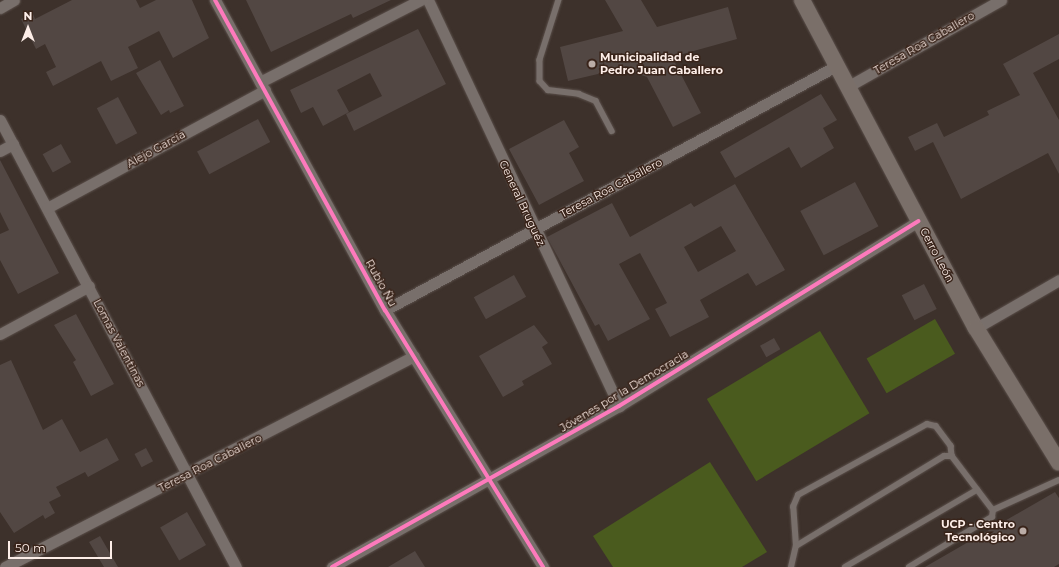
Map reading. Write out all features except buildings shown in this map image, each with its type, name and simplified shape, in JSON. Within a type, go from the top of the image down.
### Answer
[{"type":"street","points":[[0,8],[14,0]]},
{"type":"street","name":"Rubio Ñu","points":[[215,0],[385,310],[543,567]]},
{"type":"street","name":"Alejo García","points":[[47,208],[263,86],[420,0]]},
{"type":"street","name":"General Bruguéz","points":[[428,0],[534,230],[619,406]]},
{"type":"street","name":"Cerro León","points":[[802,0],[976,328],[1059,463]]},
{"type":"street","name":"Teresa Roa Caballero","points":[[847,87],[1000,0]]},
{"type":"street","name":"Teresa Roa Caballero","points":[[385,310],[836,66]]},
{"type":"street","name":"Lomas Valentinas","points":[[0,120],[89,286],[236,567]]},
{"type":"street","points":[[0,151],[13,144]]},
{"type":"street","name":"Jóvenes por la Democracia","points":[[332,567],[619,406],[919,221]]},
{"type":"street","points":[[976,328],[1059,280]]},
{"type":"street","points":[[0,334],[89,286]]},
{"type":"street","name":"Teresa Roa Caballero","points":[[5,567],[188,474],[414,356]]},
{"type":"lane","points":[[559,0],[540,60],[540,81],[548,90],[579,94],[596,101],[612,131]]},
{"type":"lane","points":[[791,567],[796,546],[793,507],[798,495],[927,424],[936,426],[951,446],[952,456],[993,510],[992,517],[909,567]]},
{"type":"lane","points":[[796,546],[944,456],[952,456]]},
{"type":"lane","points":[[993,510],[1059,480]]},
{"type":"lane","points":[[845,567],[977,490]]},
{"type":"green space","points":[[935,319],[955,354],[887,393],[867,358]]},
{"type":"green space","points":[[820,331],[869,413],[756,481],[707,399]]},
{"type":"green space","points":[[710,462],[767,552],[742,567],[613,567],[593,536]]},
{"type":"cycle path","points":[[215,0],[385,310],[543,567]]},
{"type":"cycle path","points":[[332,567],[619,406],[919,221]]},
{"type":"place","name":"Municipalidad de Pedro Juan Caballero","points":[[592,64]]},
{"type":"place","name":"UCP - Centro Tecnológico","points":[[1023,531]]}]
